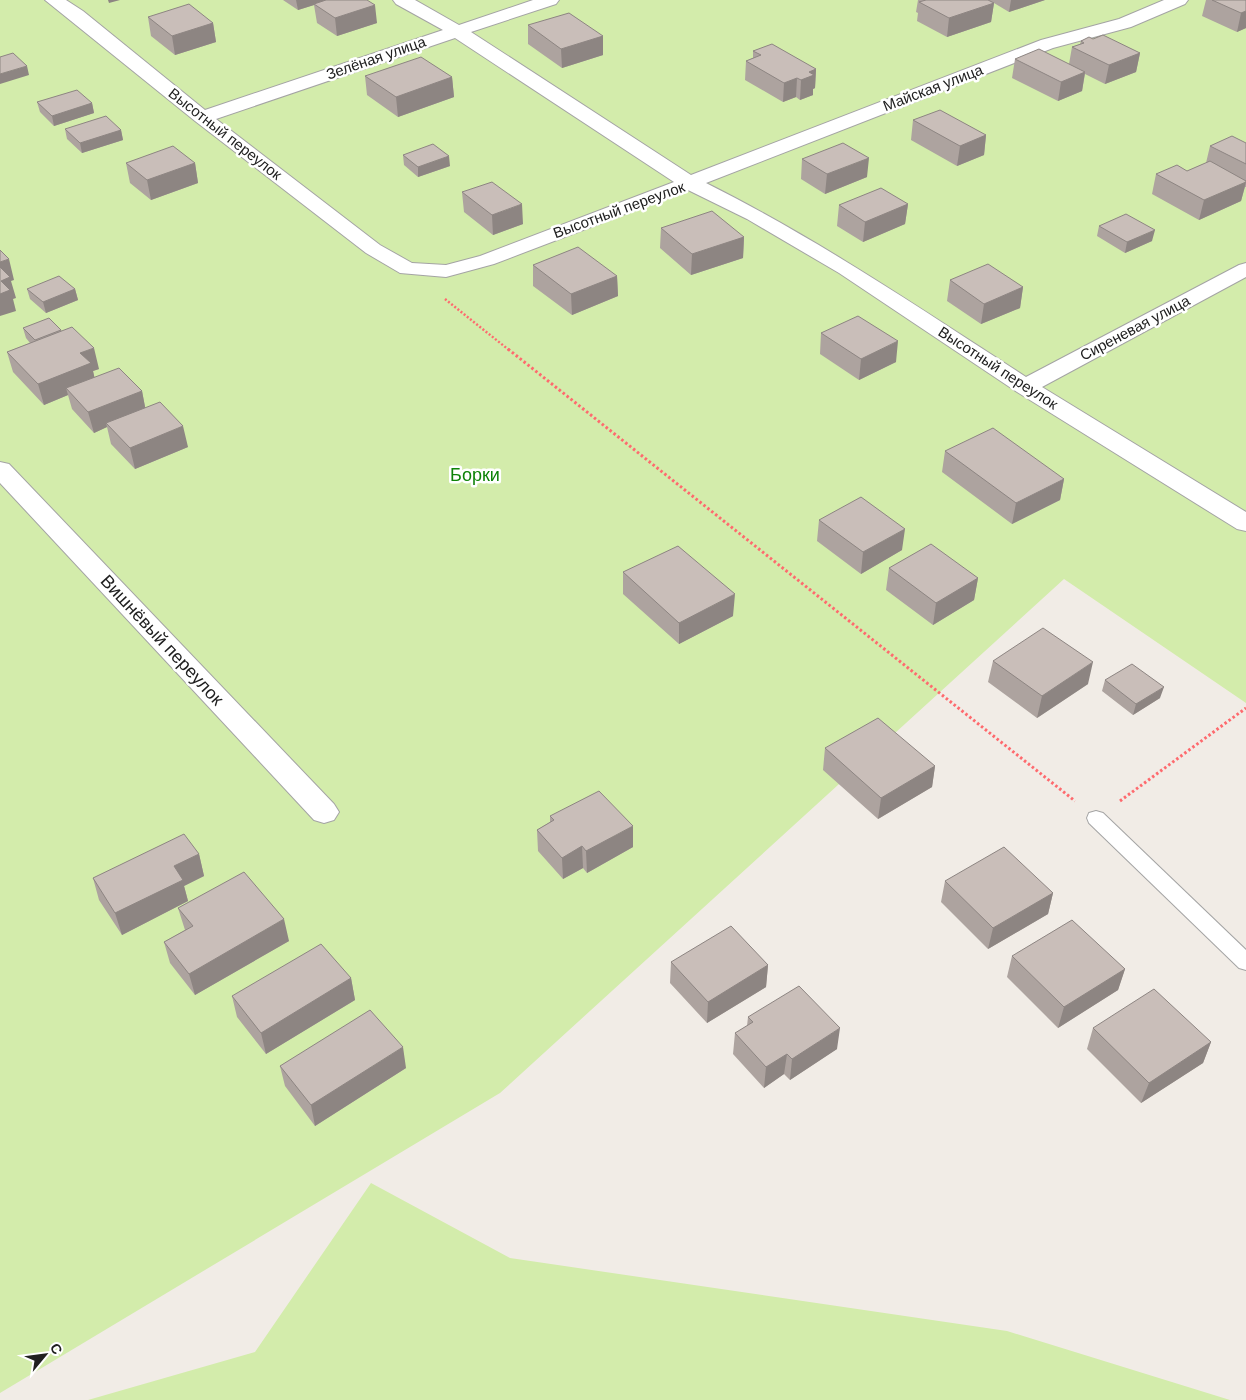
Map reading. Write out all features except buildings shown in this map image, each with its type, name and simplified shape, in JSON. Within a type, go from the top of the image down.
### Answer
[{"type":"street","name":"Высотный переулок","points":[[54,0],[77,15],[202,116],[373,249],[407,269],[446,271],[487,260],[690,183],[754,215],[846,269],[1025,387],[1246,523]]},
{"type":"street","points":[[402,0],[457,31],[690,183]]},
{"type":"street","name":"Зелёная улица","points":[[202,116],[550,0]]},
{"type":"street","name":"Майская улица","points":[[690,183],[1047,44],[1125,24],[1179,0]]},
{"type":"street","name":"Сиреневая улица","points":[[1025,387],[1246,269]]},
{"type":"street","name":"Вишнёвый переулок","points":[[0,469],[324,812]]},
{"type":"lane","points":[[1096,818],[1246,962]]},
{"type":"path","points":[[407,269],[1096,818],[1246,708]]},
{"type":"green space","name":"Борки","points":[[0,0],[1246,0],[1246,703],[1064,579],[500,1093],[0,1393]]},
{"type":"green space","points":[[371,1183],[510,1258],[1007,1331],[1230,1400],[88,1400],[255,1352]]}]
